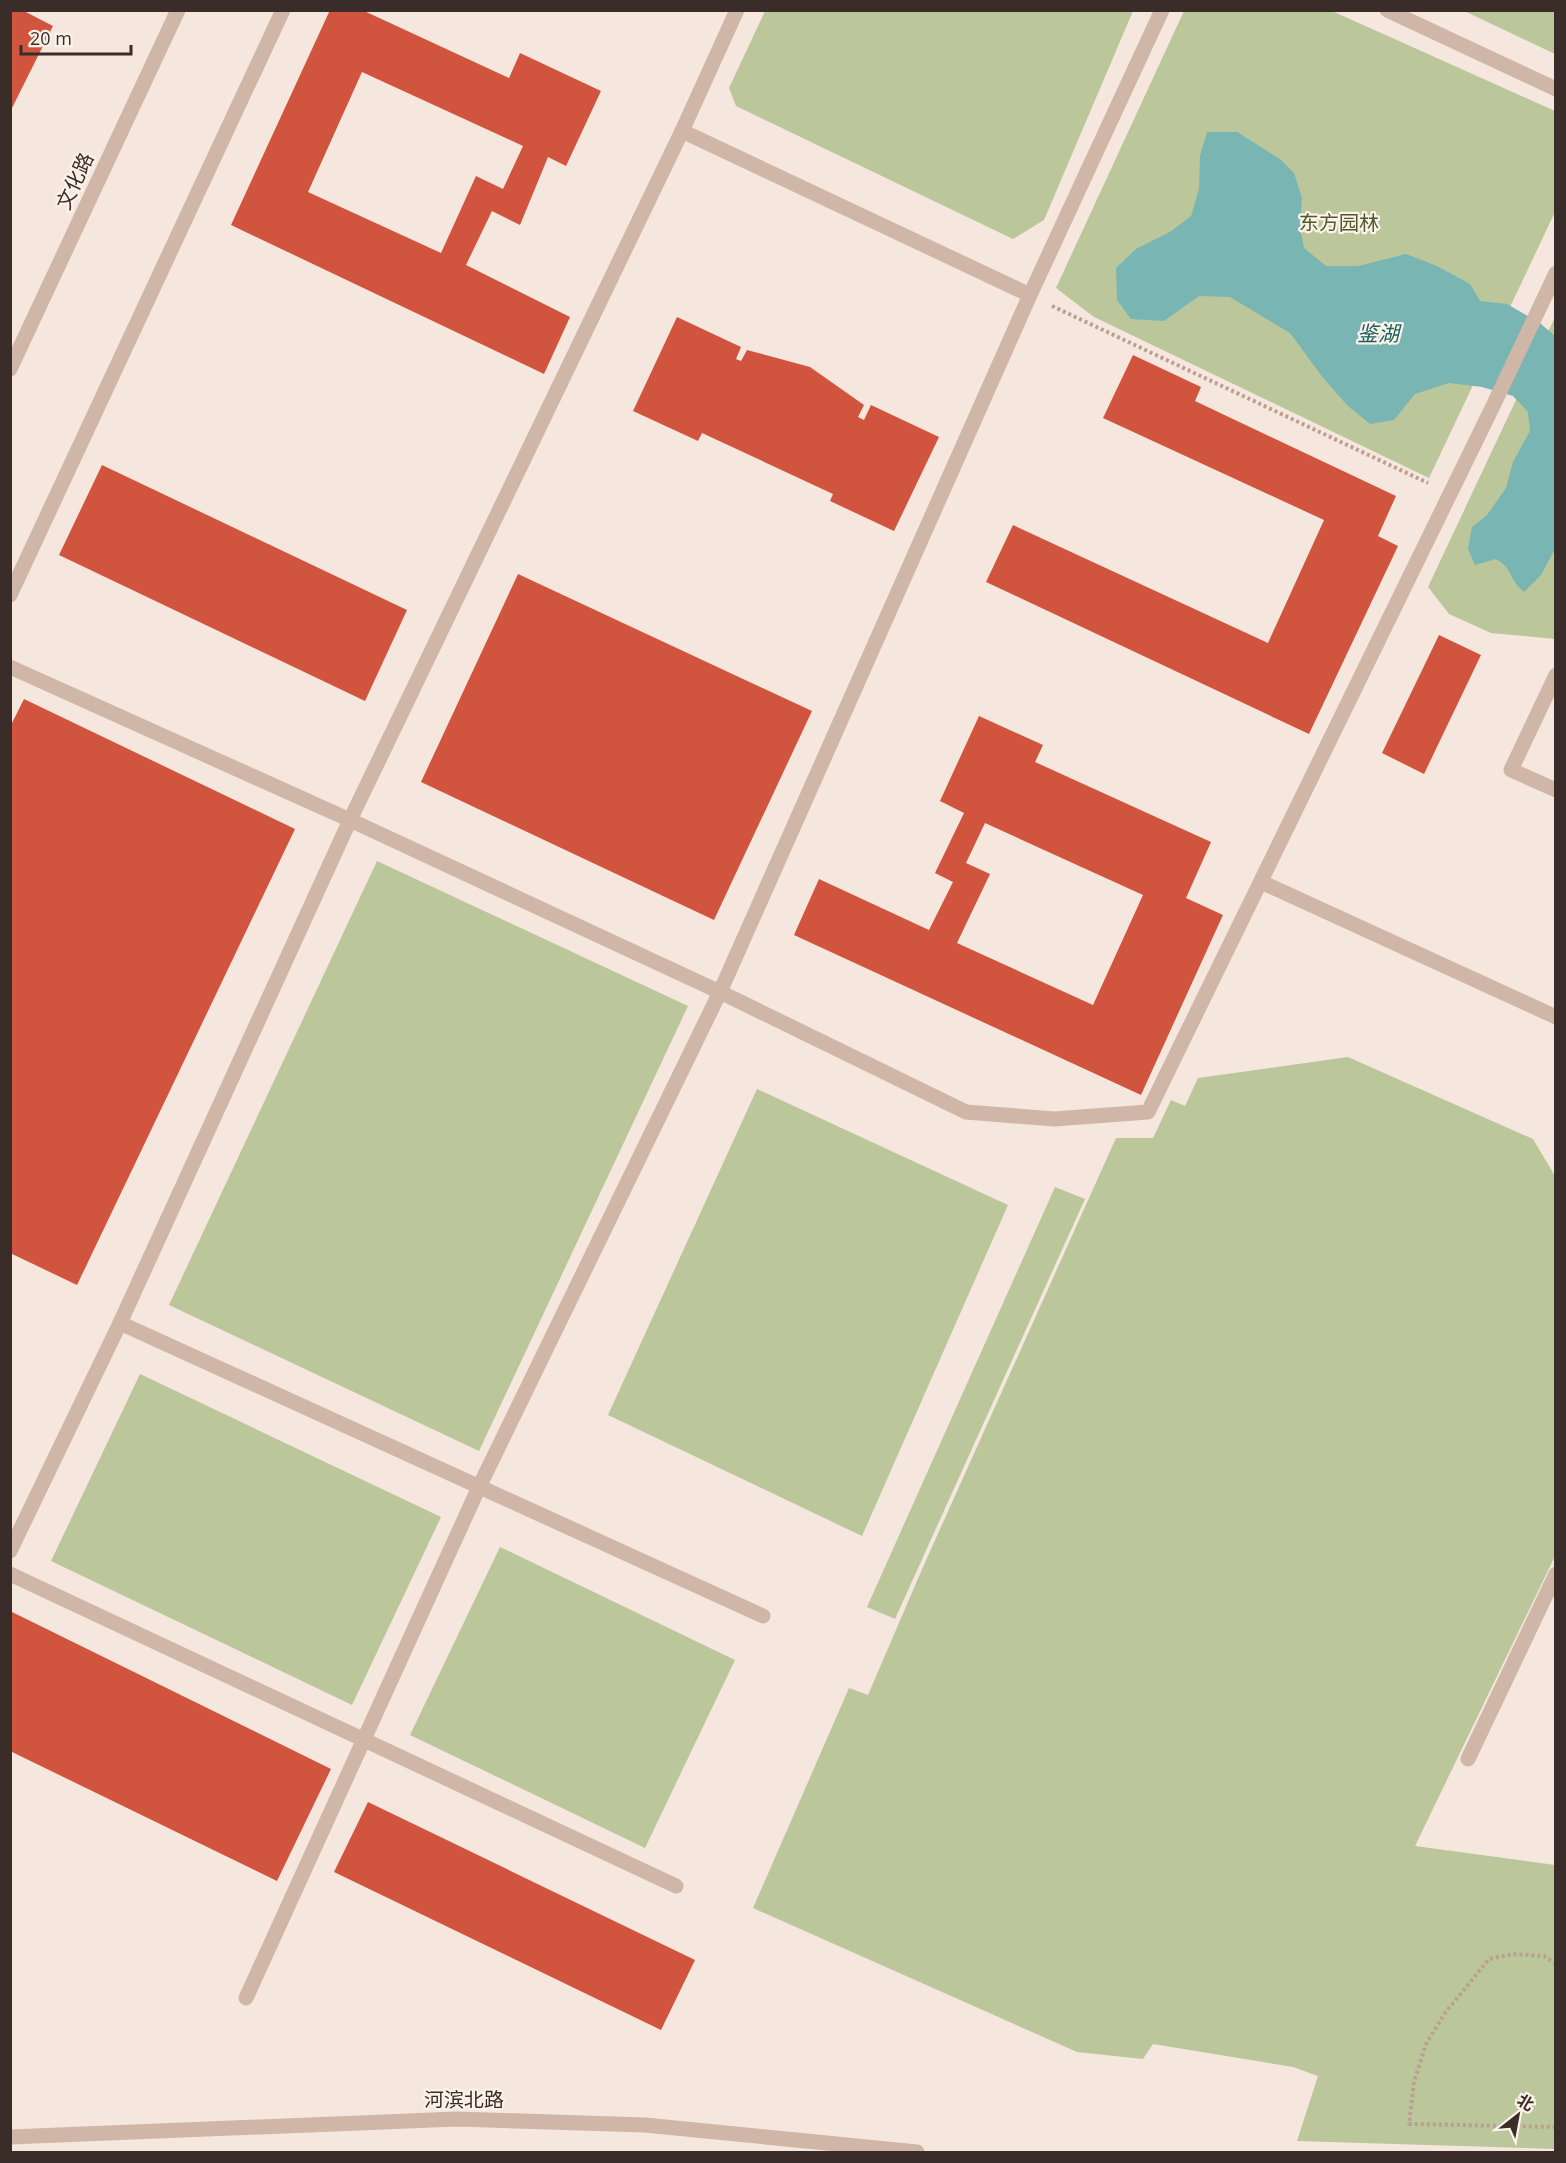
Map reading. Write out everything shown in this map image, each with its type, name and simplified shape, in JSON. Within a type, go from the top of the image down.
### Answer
[{"type":"street","name":"文化路","points":[[10,369],[178,10]]},
{"type":"street","points":[[10,595],[283,10]]},
{"type":"street","points":[[10,1551],[120,1323],[350,820],[682,131],[737,10]]},
{"type":"street","points":[[246,1998],[479,1487],[720,992],[1030,295],[1162,10]]},
{"type":"street","points":[[1387,10],[1556,89]]},
{"type":"street","points":[[682,131],[1030,295]]},
{"type":"street","points":[[10,667],[350,820],[720,992],[966,1112],[1054,1119],[1148,1112],[1556,273]]},
{"type":"street","points":[[1556,675],[1511,770],[1556,790]]},
{"type":"street","points":[[1261,882],[1556,1017]]},
{"type":"street","points":[[120,1323],[764,1616]]},
{"type":"street","points":[[10,1574],[676,1886]]},
{"type":"street","points":[[1468,1759],[1556,1574]]},
{"type":"street","name":"河滨北路","points":[[10,2137],[457,2119],[645,2126],[917,2152]]},
{"type":"path","points":[[1030,295],[1450,493]]},
{"type":"path","points":[[1556,1964],[1544,1956],[1534,1955],[1513,1954],[1490,1959],[1445,2013],[1426,2044],[1414,2082],[1410,2124],[1556,2127]]},
{"type":"green space","points":[[765,10],[1133,11],[1044,220],[1013,239],[736,106],[729,88]]},
{"type":"green space","name":"东方园林","points":[[1184,11],[1332,11],[1555,111],[1555,212],[1429,478],[1094,317],[1056,288]]},
{"type":"green space","points":[[1464,11],[1555,11],[1555,54]]},
{"type":"green space","points":[[1555,317],[1555,639],[1491,633],[1449,614],[1428,587]]},
{"type":"green space","points":[[377,861],[688,1006],[479,1451],[169,1305]]},
{"type":"green space","points":[[1348,1057],[1533,1139],[1555,1176],[1555,1556],[1415,1846],[1555,1865],[1555,2149],[1297,2141],[1318,2076],[1293,2067],[1153,2044],[1143,2059],[1077,2052],[753,1908],[849,1688],[868,1695],[923,1567],[1116,1138],[1153,1138],[1171,1100],[1185,1106],[1198,1078]]},
{"type":"green space","points":[[757,1089],[1008,1205],[862,1536],[608,1415]]},
{"type":"green space","points":[[1055,1187],[1085,1199],[895,1619],[867,1607]]},
{"type":"green space","points":[[140,1374],[441,1517],[352,1705],[51,1561]]},
{"type":"green space","points":[[500,1547],[735,1660],[645,1848],[410,1735]]},
{"type":"water","name":"鉴湖","points":[[1207,132],[1237,132],[1280,159],[1294,173],[1302,198],[1300,227],[1304,248],[1326,266],[1358,266],[1406,254],[1437,266],[1470,284],[1480,301],[1507,304],[1540,323],[1556,337],[1555,549],[1541,575],[1524,592],[1502,563],[1496,559],[1475,565],[1468,549],[1472,527],[1487,515],[1506,488],[1513,462],[1530,431],[1528,412],[1513,396],[1482,387],[1449,383],[1415,394],[1394,420],[1370,424],[1348,406],[1324,379],[1290,333],[1230,297],[1199,296],[1164,321],[1131,319],[1117,300],[1116,268],[1136,249],[1170,232],[1191,216],[1199,189],[1200,156]]},
{"type":"building","points":[[10,10],[22,10],[53,26],[10,112]]},
{"type":"building","points":[[330,10],[362,10],[509,78],[520,53],[601,91],[566,166],[548,157],[520,225],[492,211],[466,265],[570,317],[544,374],[231,225]],"holes":[[[362,72],[523,146],[503,189],[476,176],[441,253],[308,192]]]},
{"type":"building","points":[[677,317],[741,347],[736,359],[741,361],[747,350],[810,367],[864,405],[858,417],[864,420],[871,405],[939,437],[894,531],[830,501],[833,494],[702,433],[698,441],[633,411]]},
{"type":"building","points":[[1133,355],[1201,387],[1195,401],[1396,496],[1378,536],[1398,546],[1309,734],[986,582],[1013,525],[1268,643],[1324,520],[1103,418]]},
{"type":"building","points":[[102,465],[407,610],[365,701],[59,555]]},
{"type":"building","points":[[518,574],[812,711],[714,920],[421,782]]},
{"type":"building","points":[[1439,635],[1481,655],[1424,774],[1382,753]]},
{"type":"building","points":[[24,699],[295,829],[77,1285],[10,1253],[10,727]]},
{"type":"building","points":[[979,716],[1043,745],[1035,762],[1211,842],[1186,898],[1223,915],[1141,1095],[794,935],[819,879],[929,930],[953,882],[935,873],[964,813],[940,801]],"holes":[[[985,823],[1143,895],[1093,1005],[957,943],[990,874],[966,863]]]},
{"type":"building","points":[[10,1611],[331,1769],[277,1881],[10,1751]]},
{"type":"building","points":[[368,1802],[695,1960],[661,2030],[334,1872]]}]
